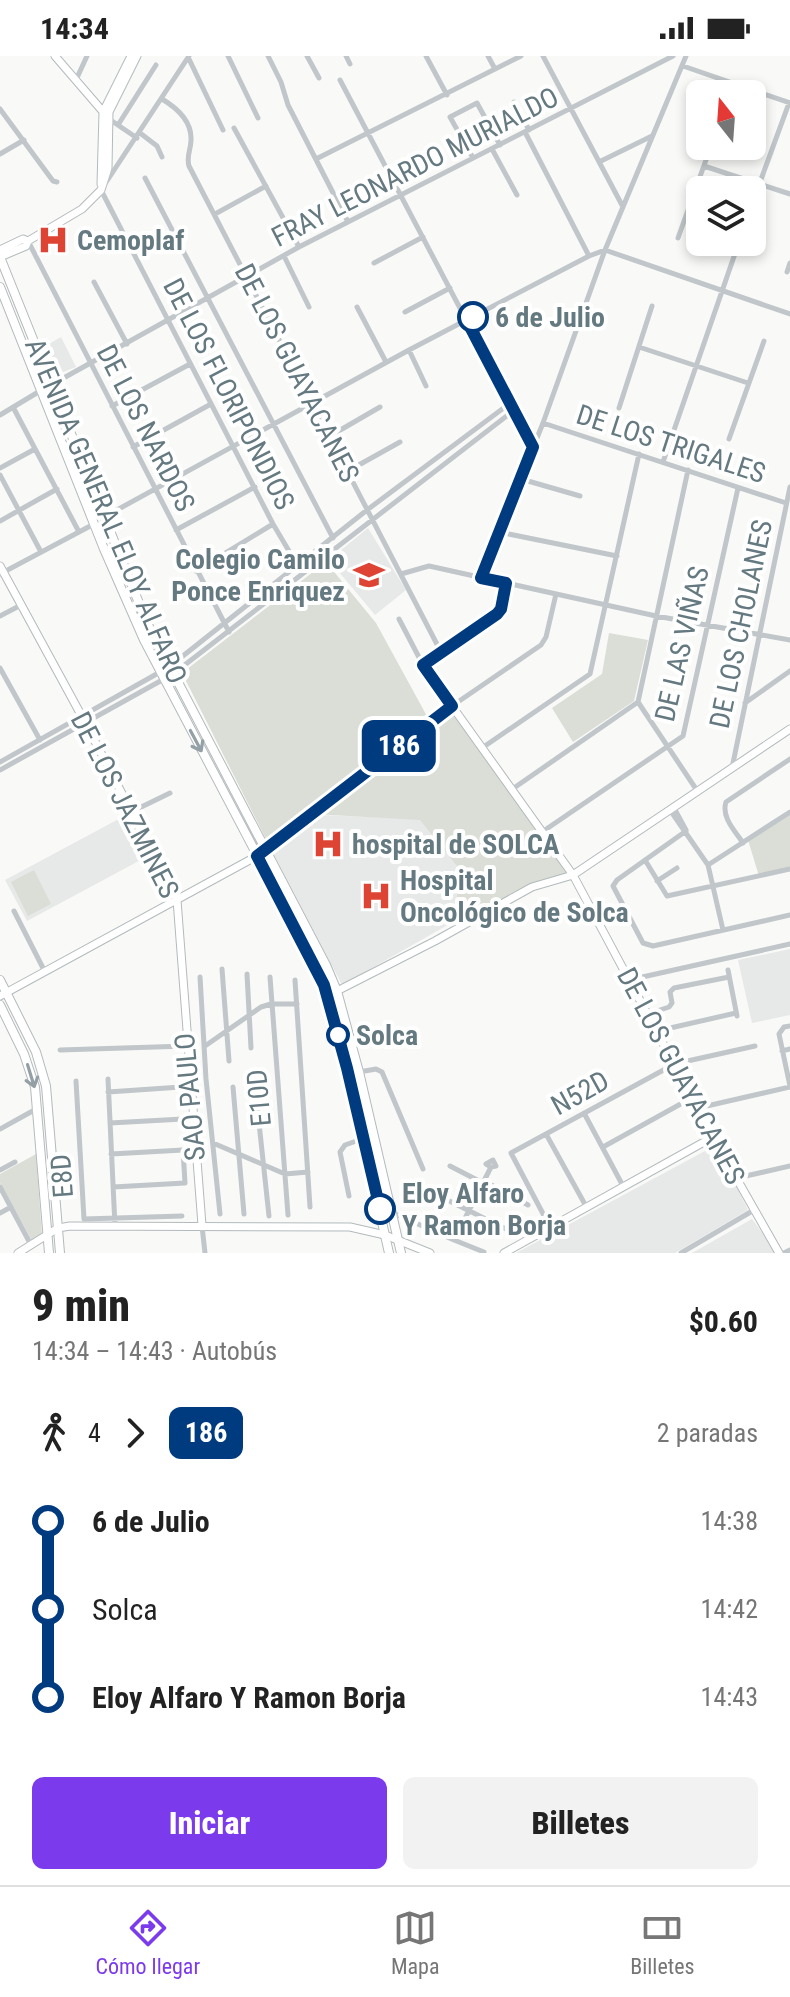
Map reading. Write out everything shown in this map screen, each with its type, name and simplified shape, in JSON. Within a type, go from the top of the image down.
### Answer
[{"type":"main road","name":"AVENIDA GENERAL ELOY ALFARO","points":[[0,257],[147,623],[337,991],[401,1253]]},
{"type":"main road","name":"AVENIDA GENERAL ELOY ALFARO","points":[[0,287],[94,524],[161,676],[324,985],[347,1068],[389,1253]]},
{"type":"main road","points":[[0,980],[3,994],[36,1052],[46,1086],[60,1253]]},
{"type":"main road","points":[[0,1005],[27,1063],[39,1107],[49,1253]]},
{"type":"street","points":[[55,56],[63,60],[106,116],[157,146],[162,157]]},
{"type":"street","points":[[76,80],[87,56]]},
{"type":"street","points":[[101,190],[108,168],[106,116],[132,70],[134,56]]},
{"type":"street","points":[[228,56],[258,118]]},
{"type":"street","points":[[268,56],[288,105],[348,222]]},
{"type":"street","points":[[307,56],[319,78]]},
{"type":"street","points":[[346,56],[350,64]]},
{"type":"street","points":[[426,56],[447,95]]},
{"type":"street","points":[[488,56],[495,70]]},
{"type":"street","points":[[316,159],[521,56]]},
{"type":"street","points":[[543,56],[623,208]]},
{"type":"street","name":"FRAY LEONARDO MURIALDO","points":[[50,386],[299,247],[673,56]]},
{"type":"street","points":[[481,578],[543,423],[605,250],[686,56]]},
{"type":"street","points":[[0,257],[26,246],[28,241],[82,209],[101,190],[189,57]]},
{"type":"street","points":[[189,57],[223,130]]},
{"type":"street","points":[[118,125],[156,65]]},
{"type":"street","points":[[683,66],[790,103],[762,176]]},
{"type":"street","points":[[340,80],[533,447]]},
{"type":"street","name":"DE LOS GUAYACANES","points":[[162,99],[181,112],[191,138],[187,160],[441,652]]},
{"type":"street","points":[[514,102],[589,256]]},
{"type":"street","points":[[473,158],[450,117],[477,103],[500,145]]},
{"type":"street","points":[[0,109],[53,181],[57,182]]},
{"type":"street","points":[[234,128],[299,247]]},
{"type":"street","points":[[599,162],[653,135]]},
{"type":"street","points":[[0,154],[24,140]]},
{"type":"street","points":[[492,149],[517,195]]},
{"type":"street","points":[[678,238],[706,160]]},
{"type":"street","points":[[704,166],[735,176]]},
{"type":"street","points":[[145,178],[333,538]]},
{"type":"street","points":[[215,214],[266,186]]},
{"type":"street","points":[[766,186],[790,194]]},
{"type":"street","name":"DE LOS FLORIPONDIOS","points":[[101,190],[273,524],[302,573]]},
{"type":"street","points":[[374,263],[423,237]]},
{"type":"street","points":[[0,250],[23,239],[28,241]]},
{"type":"street","name":"DE LOS NARDOS","points":[[28,241],[229,632]]},
{"type":"street","points":[[103,517],[386,362],[605,250],[790,314]]},
{"type":"street","points":[[284,256],[309,307]]},
{"type":"street","points":[[663,462],[734,256]]},
{"type":"street","points":[[787,272],[790,263]]},
{"type":"street","points":[[94,282],[127,344]]},
{"type":"street","points":[[405,312],[450,288]]},
{"type":"street","points":[[619,408],[652,306]]},
{"type":"street","points":[[357,307],[386,362]]},
{"type":"street","points":[[729,439],[764,341]]},
{"type":"street","points":[[639,347],[748,383]]},
{"type":"street","points":[[409,350],[426,386]]},
{"type":"street","points":[[112,406],[190,364]]},
{"type":"street","points":[[0,415],[41,391]]},
{"type":"street","points":[[133,447],[211,404]]},
{"type":"street","points":[[171,670],[224,623],[367,510],[509,404]]},
{"type":"street","points":[[13,407],[79,532]]},
{"type":"street","points":[[330,436],[380,407]]},
{"type":"street","points":[[0,770],[171,670],[229,632],[513,411]]},
{"type":"street","name":"DE LOS TRIGALES","points":[[543,423],[786,503]]},
{"type":"street","points":[[348,471],[400,442]]},
{"type":"street","points":[[0,468],[35,449]]},
{"type":"street","points":[[482,748],[590,674],[639,454]]},
{"type":"street","points":[[441,455],[447,462]]},
{"type":"street","points":[[511,790],[638,702],[688,470]]},
{"type":"street","points":[[0,475],[41,552]]},
{"type":"street","points":[[521,479],[580,496]]},
{"type":"street","points":[[176,530],[255,487]]},
{"type":"street","points":[[397,488],[402,495]]},
{"type":"street","name":"DE LAS VIÑAS","points":[[542,832],[683,736],[738,488]]},
{"type":"street","points":[[0,521],[57,489]]},
{"type":"street","name":"DE LOS CHOLANES","points":[[732,768],[790,491]]},
{"type":"street","points":[[1,571],[94,524]]},
{"type":"street","points":[[196,571],[273,524]]},
{"type":"street","points":[[499,532],[617,556]]},
{"type":"street","points":[[401,574],[429,566],[656,616],[790,640]]},
{"type":"street","name":"DE LOS JAZMINES","points":[[1,571],[84,721],[177,900],[205,1253]]},
{"type":"street","points":[[423,665],[497,614],[501,609],[506,583]]},
{"type":"street","points":[[3,994],[266,850],[452,706],[541,645],[546,637],[556,594]]},
{"type":"street","points":[[0,616],[21,605]]},
{"type":"street","name":"DE LOS GUAYACANES","points":[[399,619],[423,665],[573,875],[657,1031],[671,1066],[782,1253]]},
{"type":"street","points":[[0,668],[40,740]]},
{"type":"street","points":[[745,703],[790,671]]},
{"type":"street","points":[[638,702],[698,792]]},
{"type":"street","points":[[0,762],[84,721]]},
{"type":"street","points":[[337,991],[532,887],[573,875],[790,729]]},
{"type":"street","points":[[743,843],[726,816],[726,802],[790,759]]},
{"type":"street","points":[[131,812],[170,793]]},
{"type":"street","points":[[672,809],[708,865],[723,930]]},
{"type":"street","points":[[708,865],[790,812]]},
{"type":"street","points":[[686,831],[613,886],[643,943],[653,946],[790,915]]},
{"type":"street","points":[[645,860],[667,896],[790,869]]},
{"type":"street","points":[[657,881],[677,868]]},
{"type":"street","points":[[14,911],[44,970]]},
{"type":"street","points":[[629,980],[790,944]]},
{"type":"street","points":[[222,969],[229,1061]]},
{"type":"street","points":[[648,1014],[669,1007],[672,1003],[670,992],[674,988],[728,973],[736,1014],[657,1031]]},
{"type":"street","points":[[247,974],[251,1048]]},
{"type":"street","name":"SAO PAULO","points":[[200,977],[206,1079],[220,1214]]},
{"type":"street","name":"E10D","points":[[270,977],[288,1215]]},
{"type":"street","points":[[295,980],[310,1207]]},
{"type":"street","points":[[204,1046],[249,1013],[271,1004],[297,1004]]},
{"type":"street","points":[[698,1108],[790,1087],[779,1031],[790,1026]]},
{"type":"street","points":[[60,1050],[187,1046]]},
{"type":"street","name":"N52D","points":[[550,1227],[511,1153],[671,1066],[755,1046]]},
{"type":"street","points":[[782,1051],[790,1049]]},
{"type":"street","points":[[359,1072],[376,1069],[382,1072],[423,1169]]},
{"type":"street","points":[[190,1078],[206,1079]]},
{"type":"street","points":[[108,1079],[115,1221]]},
{"type":"street","name":"E8D","points":[[76,1081],[84,1219],[115,1221],[182,1216]]},
{"type":"street","points":[[108,1092],[181,1087]]},
{"type":"street","points":[[233,1087],[244,1214]]},
{"type":"street","points":[[256,1095],[269,1216]]},
{"type":"street","points":[[603,1147],[686,1101]]},
{"type":"street","points":[[0,1129],[39,1107]]},
{"type":"street","points":[[584,1113],[623,1187]]},
{"type":"street","points":[[110,1123],[183,1119]]},
{"type":"street","points":[[546,1134],[587,1208]]},
{"type":"street","points":[[504,1253],[713,1137]]},
{"type":"street","points":[[349,1196],[340,1152],[345,1145],[363,1139]]},
{"type":"street","points":[[213,1143],[285,1174],[308,1172]]},
{"type":"street","points":[[111,1154],[183,1150],[185,1183],[113,1187]]},
{"type":"street","points":[[0,1170],[15,1162]]},
{"type":"street","points":[[450,1166],[528,1205]]},
{"type":"street","points":[[736,1179],[790,1166]]},
{"type":"street","points":[[454,1240],[491,1167]]},
{"type":"street","points":[[415,1184],[514,1233]]},
{"type":"street","points":[[0,1187],[31,1245]]},
{"type":"street","points":[[0,1213],[11,1207]]},
{"type":"street","points":[[681,1253],[754,1210]]},
{"type":"street","points":[[392,1212],[484,1252]]},
{"type":"street","points":[[18,1253],[58,1228],[115,1221],[350,1227],[385,1235],[430,1253]]},
{"type":"street","points":[[782,1253],[790,1250]]},
{"type":"shaded area","points":[[61,337],[76,367],[53,376],[40,349]]},
{"type":"shaded area","name":"Colegio Camilo Ponce Enriquez","points":[[368,528],[406,590],[375,615],[329,560]]},
{"type":"shaded area","points":[[326,562],[376,623],[428,718],[268,843],[182,673]]},
{"type":"shaded area","points":[[609,633],[648,640],[634,701],[573,742],[552,708],[602,674]]},
{"type":"shaded area","points":[[452,706],[573,875],[532,887],[452,932],[460,870],[420,820],[313,814]]},
{"type":"shaded area","points":[[790,812],[790,869],[759,876],[748,840]]},
{"type":"shaded area","points":[[128,814],[150,855],[27,921],[5,880]]},
{"type":"shaded area","name":"Hospital Oncológico de Solca","points":[[321,815],[420,819],[460,870],[453,922],[342,985],[274,855],[275,850]]},
{"type":"shaded area","points":[[34,870],[51,904],[28,916],[11,882]]},
{"type":"shaded area","points":[[790,949],[790,1015],[752,1023],[738,960]]},
{"type":"shaded area","points":[[716,1145],[748,1210],[675,1253],[516,1253]]},
{"type":"shaded area","points":[[36,1154],[42,1236],[32,1241],[0,1183],[0,1174]]},
{"type":"shaded area","points":[[752,1219],[777,1253],[692,1253]]},
{"type":"bus line","name":"186","points":[[380,1209],[324,985],[257,856],[452,706],[423,665],[501,609],[506,583],[481,578],[533,447],[467,321],[473,317]]},
{"type":"place","name":"Cemoplaf","points":[[53,240]]},
{"type":"place","name":"6 de Julio","points":[[473,317]]},
{"type":"place","name":"Colegio Camilo Ponce Enriquez","points":[[369,575]]},
{"type":"place","name":"hospital de SOLCA","points":[[328,844]]},
{"type":"place","name":"Hospital Oncológico de Solca","points":[[376,896]]},
{"type":"place","name":"Solca","points":[[338,1035]]},
{"type":"place","name":"Eloy Alfaro Y Ramon Borja","points":[[380,1209]]}]
